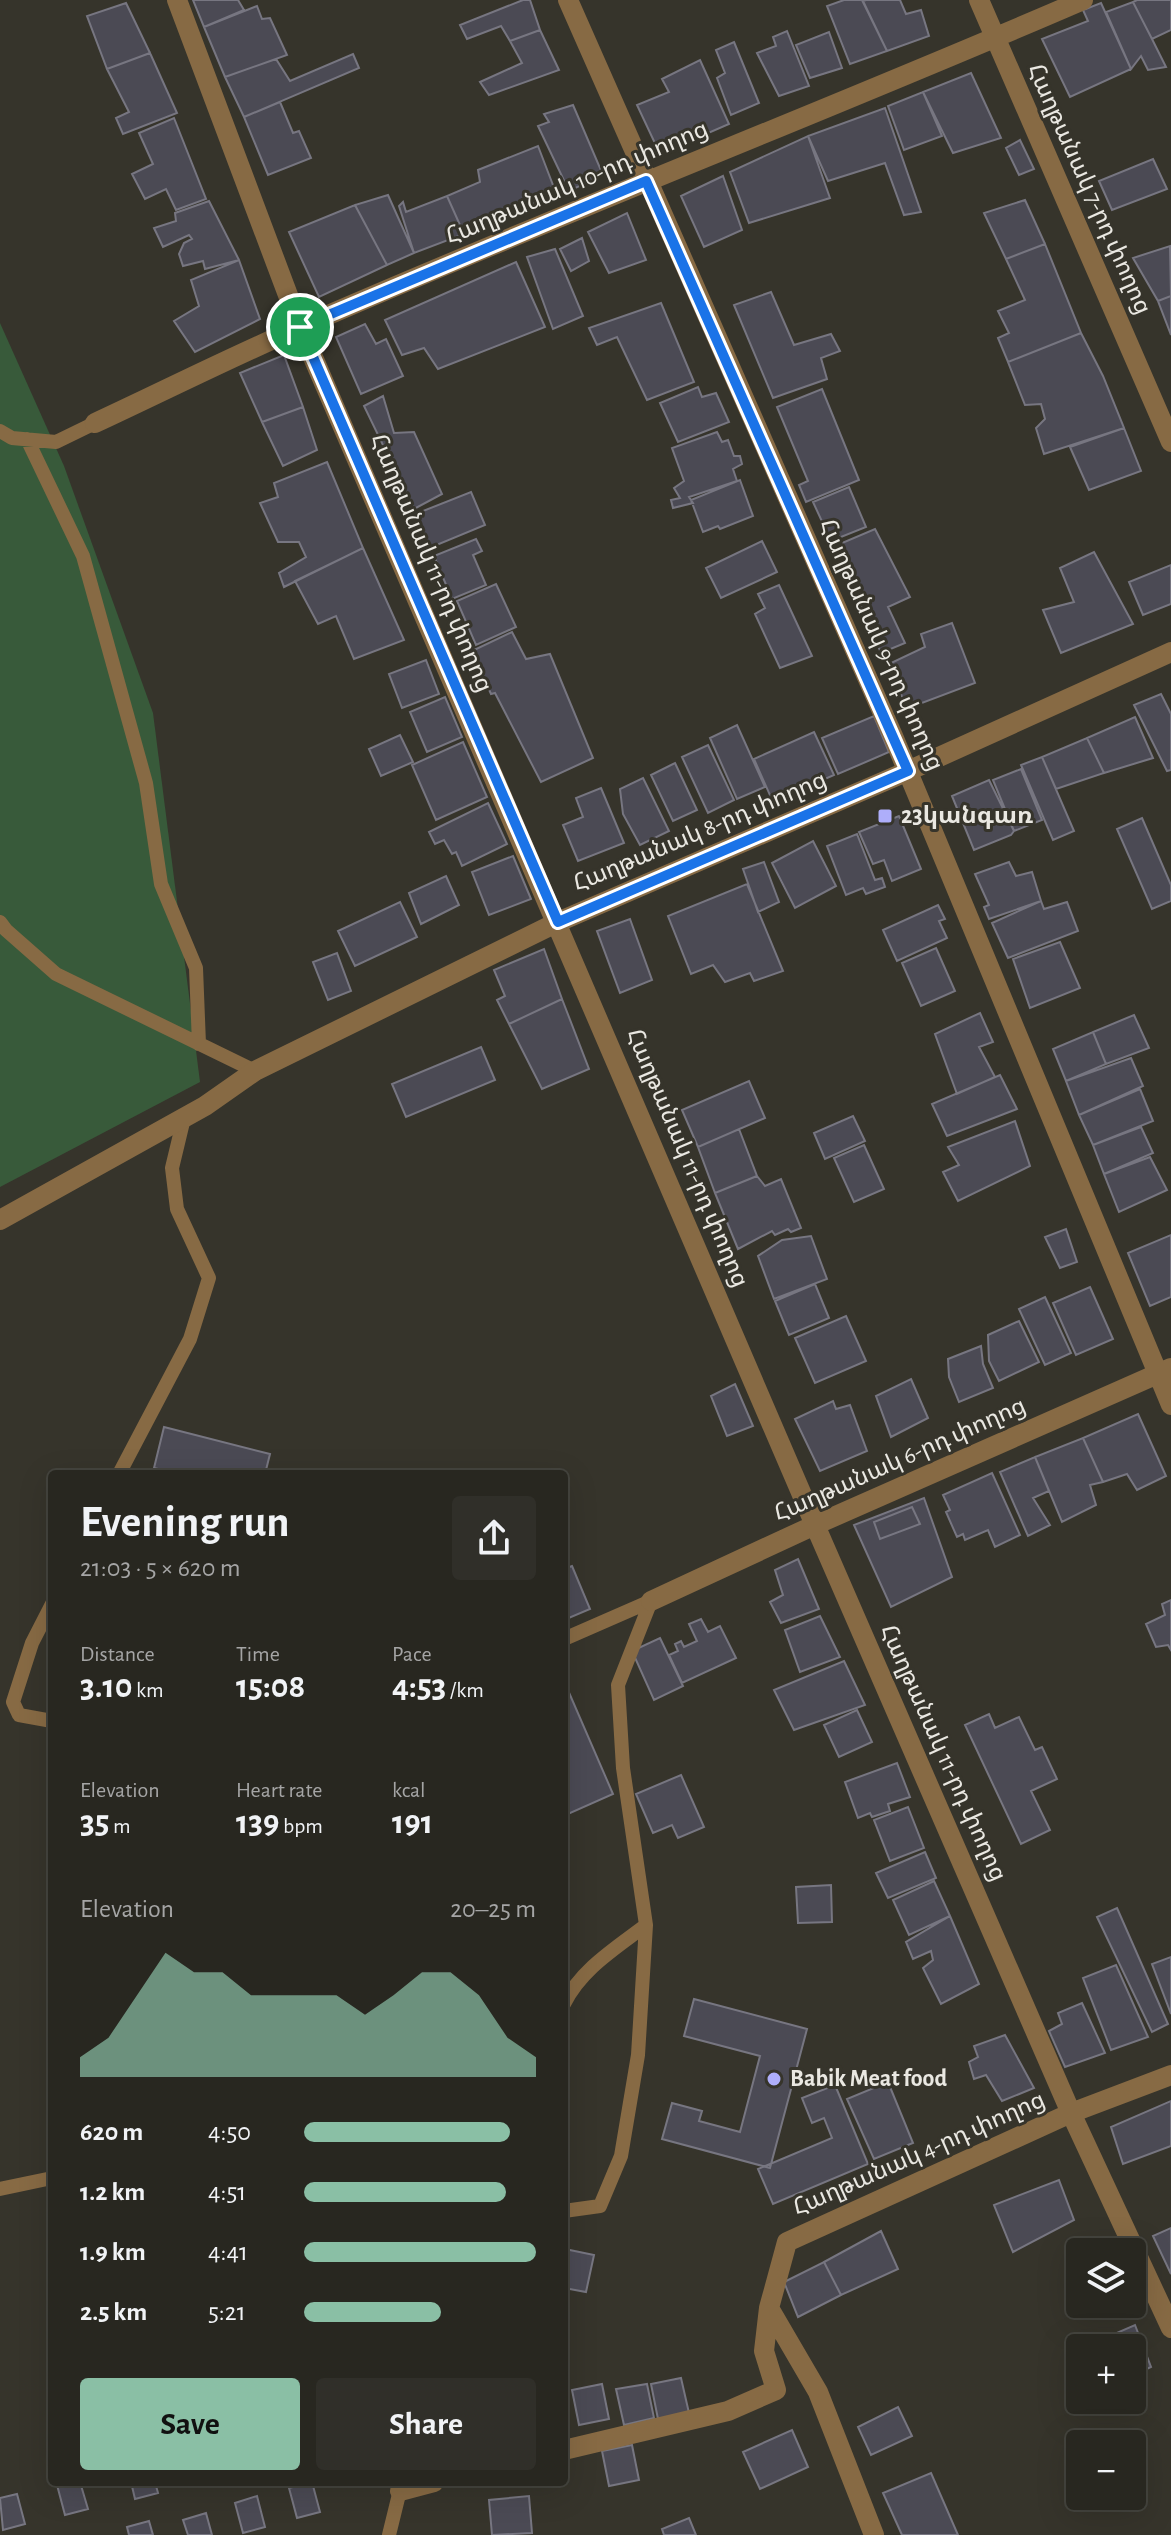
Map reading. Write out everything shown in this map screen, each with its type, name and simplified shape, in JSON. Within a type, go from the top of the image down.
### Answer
[{"type":"street","name":"Հաղթանակ 11-րդ փողոց","points":[[177,0],[300,327],[815,1525],[1071,2113],[1171,2328]]},
{"type":"street","name":"Հաղթանակ 9-րդ փողոց","points":[[568,0],[908,771],[1164,1371],[1171,1405]]},
{"type":"street","name":"Հաղթանակ 7-րդ փողոց","points":[[979,0],[1171,442]]},
{"type":"street","name":"Հաղթանակ 10-րդ փողոց","points":[[95,423],[300,327],[1083,0]]},
{"type":"street","name":"Հաղթանակ 8-րդ փողոց","points":[[0,1220],[184,1118],[255,1071],[558,922],[908,771],[1171,652]]},
{"type":"street","name":"Հաղթանակ 6-րդ փողոց","points":[[651,1601],[1164,1371]]},
{"type":"street","name":"Հաղթանակ 4-րդ փողոց","points":[[568,2449],[728,2411],[776,2390],[764,2351],[769,2308],[787,2242],[1071,2113],[1171,2075]]},
{"type":"street","points":[[769,2308],[818,2392],[874,2535]]},
{"type":"lane","points":[[0,431],[12,438],[56,442],[95,423]]},
{"type":"lane","points":[[27,439],[83,556],[146,783],[161,884],[196,968],[199,1044]]},
{"type":"lane","points":[[0,922],[56,974],[255,1071]]},
{"type":"lane","points":[[121,1470],[190,1339],[209,1278],[177,1209],[172,1168],[184,1118]]},
{"type":"lane","points":[[568,1637],[651,1601]]},
{"type":"lane","points":[[568,2210],[600,2206],[621,2156],[638,2055],[646,1925],[623,1768],[618,1685],[651,1601]]},
{"type":"lane","points":[[48,1612],[32,1643],[13,1702],[19,1715],[48,1720]]},
{"type":"lane","points":[[568,1996],[593,1966],[646,1925]]},
{"type":"lane","points":[[0,2189],[48,2179]]},
{"type":"lane","points":[[389,2535],[401,2486]]},
{"type":"green space","points":[[0,323],[64,466],[153,713],[200,1082],[0,1187]]},
{"type":"building","points":[[193,0],[238,0],[244,10],[204,27]]},
{"type":"building","points":[[530,0],[540,30],[510,41],[501,26],[467,39],[460,25]]},
{"type":"building","points":[[844,0],[862,0],[887,51],[850,64],[827,6]]},
{"type":"building","points":[[900,0],[906,14],[921,10],[929,36],[887,51],[863,1]]},
{"type":"building","points":[[1171,0],[1171,30],[1152,39],[1133,2]]},
{"type":"building","points":[[1133,2],[1166,67],[1148,70],[1141,56],[1131,69],[1106,12]]},
{"type":"building","points":[[126,3],[150,53],[107,69],[87,16]]},
{"type":"building","points":[[1101,3],[1131,69],[1070,97],[1042,39],[1088,21],[1083,10]]},
{"type":"building","points":[[257,6],[262,19],[270,18],[287,55],[225,77],[204,27]]},
{"type":"building","points":[[540,30],[559,70],[489,95],[480,82],[522,63],[510,41]]},
{"type":"building","points":[[787,31],[809,86],[779,96],[757,53],[776,46],[773,37]]},
{"type":"building","points":[[829,32],[842,68],[810,78],[796,45]]},
{"type":"building","points":[[734,42],[759,103],[731,115],[717,78],[725,73],[716,50]]},
{"type":"building","points":[[150,53],[177,113],[123,134],[116,118],[129,112],[107,69]]},
{"type":"building","points":[[353,54],[359,68],[244,117],[225,77],[276,59],[290,81]]},
{"type":"building","points":[[700,60],[729,124],[660,154],[637,105],[669,92],[662,79]]},
{"type":"building","points":[[971,73],[1001,138],[953,153],[923,92]]},
{"type":"building","points":[[923,92],[942,136],[904,150],[888,106]]},
{"type":"building","points":[[280,102],[293,133],[299,131],[311,158],[268,175],[244,117]]},
{"type":"building","points":[[573,105],[603,175],[569,191],[538,126],[549,122],[544,114]]},
{"type":"building","points":[[885,108],[921,212],[904,215],[885,163],[828,181],[808,136]]},
{"type":"building","points":[[174,118],[206,199],[176,210],[166,189],[145,199],[132,174],[153,164],[139,133]]},
{"type":"building","points":[[808,136],[830,198],[749,223],[730,172]]},
{"type":"building","points":[[1020,140],[1034,169],[1019,175],[1006,148]]},
{"type":"building","points":[[538,146],[556,193],[464,234],[447,196],[480,182],[478,170]]},
{"type":"building","points":[[1153,159],[1167,189],[1112,210],[1099,181]]},
{"type":"building","points":[[723,176],[742,230],[704,247],[681,196]]},
{"type":"building","points":[[388,195],[414,253],[387,265],[355,205]]},
{"type":"building","points":[[447,196],[464,234],[414,253],[399,206],[403,202],[406,212]]},
{"type":"building","points":[[1025,200],[1045,244],[1006,259],[984,213]]},
{"type":"building","points":[[209,201],[239,260],[205,269],[203,261],[183,266],[179,254],[184,243],[192,239],[189,235],[163,247],[154,228],[176,221],[175,213]]},
{"type":"building","points":[[355,205],[387,265],[319,297],[289,232]]},
{"type":"building","points":[[627,213],[646,260],[609,273],[588,232]]},
{"type":"building","points":[[582,238],[589,261],[571,271],[560,249]]},
{"type":"building","points":[[1045,244],[1081,333],[1008,362],[998,338],[1009,333],[998,311],[1025,300],[1006,259]]},
{"type":"building","points":[[1170,246],[1171,296],[1158,301],[1133,258]]},
{"type":"building","points":[[555,249],[583,316],[553,329],[527,257]]},
{"type":"building","points":[[239,260],[260,319],[195,352],[174,321],[199,306],[191,280]]},
{"type":"building","points":[[516,262],[545,327],[438,369],[424,348],[402,355],[385,320]]},
{"type":"building","points":[[771,292],[794,345],[831,334],[840,351],[821,358],[827,379],[773,398],[734,305]]},
{"type":"building","points":[[1171,296],[1171,335],[1158,301]]},
{"type":"building","points":[[661,303],[694,382],[647,400],[617,337],[597,345],[589,328]]},
{"type":"building","points":[[365,324],[376,344],[386,339],[403,376],[361,394],[336,337]]},
{"type":"building","points":[[1081,333],[1124,428],[1044,454],[1036,428],[1045,419],[1041,404],[1025,405],[1008,362]]},
{"type":"building","points":[[284,355],[303,407],[262,422],[240,373]]},
{"type":"building","points":[[698,387],[702,397],[716,393],[729,422],[678,442],[660,403]]},
{"type":"building","points":[[822,389],[859,480],[806,502],[799,485],[808,481],[777,407]]},
{"type":"building","points":[[383,396],[394,433],[414,432],[442,494],[414,509],[364,406]]},
{"type":"building","points":[[303,407],[317,450],[283,466],[262,422]]},
{"type":"building","points":[[1124,428],[1141,471],[1089,490],[1070,447]]},
{"type":"building","points":[[717,432],[722,442],[728,440],[734,456],[740,456],[742,464],[733,469],[737,481],[689,497],[693,503],[673,508],[671,500],[680,498],[674,488],[684,481],[672,448]]},
{"type":"building","points":[[327,462],[363,548],[284,587],[279,573],[306,557],[299,542],[278,542],[260,503],[278,497],[274,483]]},
{"type":"building","points":[[740,480],[753,516],[703,532],[691,500]]},
{"type":"building","points":[[849,487],[866,527],[831,541],[813,502]]},
{"type":"building","points":[[471,492],[485,525],[427,549],[413,515]]},
{"type":"building","points":[[875,529],[910,597],[888,607],[905,643],[881,653],[835,546]]},
{"type":"building","points":[[476,539],[482,551],[473,555],[486,585],[452,599],[434,556]]},
{"type":"building","points":[[762,541],[777,572],[721,598],[706,568]]},
{"type":"building","points":[[363,548],[404,640],[354,659],[336,616],[318,624],[295,581]]},
{"type":"building","points":[[1094,552],[1133,624],[1061,653],[1043,610],[1074,602],[1060,568]]},
{"type":"building","points":[[1171,565],[1171,604],[1143,615],[1129,582]]},
{"type":"building","points":[[496,584],[516,627],[476,645],[457,601]]},
{"type":"building","points":[[779,585],[812,656],[780,668],[755,614],[765,608],[758,594]]},
{"type":"building","points":[[952,623],[975,683],[906,709],[891,663],[925,647],[921,634]]},
{"type":"building","points":[[512,632],[526,659],[550,654],[593,758],[541,782],[495,693],[491,694],[472,651]]},
{"type":"building","points":[[426,660],[439,694],[402,708],[389,674]]},
{"type":"building","points":[[1161,694],[1171,714],[1171,770],[1167,771],[1134,705]]},
{"type":"building","points":[[445,697],[462,737],[427,752],[410,712]]},
{"type":"building","points":[[874,716],[889,752],[838,774],[822,738]]},
{"type":"building","points":[[1135,717],[1153,758],[1104,773],[1087,738]]},
{"type":"building","points":[[737,725],[765,787],[737,799],[710,738]]},
{"type":"building","points":[[814,732],[834,775],[773,802],[754,759]]},
{"type":"building","points":[[400,735],[413,762],[381,776],[369,749]]},
{"type":"building","points":[[1087,738],[1104,773],[1056,789],[1042,757]]},
{"type":"building","points":[[463,742],[487,797],[436,820],[412,765]]},
{"type":"building","points":[[708,745],[734,800],[708,813],[682,757]]},
{"type":"building","points":[[1042,757],[1074,831],[1053,840],[1021,765]]},
{"type":"building","points":[[675,763],[697,810],[673,821],[651,775]]},
{"type":"building","points":[[1021,769],[1042,820],[1014,831],[993,780]]},
{"type":"building","points":[[643,778],[669,831],[640,845],[623,814],[620,789]]},
{"type":"building","points":[[989,780],[1014,831],[974,850],[952,796]]},
{"type":"building","points":[[601,788],[624,843],[578,861],[563,825],[583,817],[576,798]]},
{"type":"building","points":[[488,803],[507,844],[462,866],[456,852],[452,854],[444,840],[435,844],[429,832]]},
{"type":"building","points":[[899,816],[921,869],[892,881],[884,860],[873,864],[859,832]]},
{"type":"building","points":[[1142,818],[1171,885],[1171,901],[1152,909],[1117,829]]},
{"type":"building","points":[[857,834],[875,880],[882,878],[885,887],[866,894],[863,888],[846,895],[827,846]]},
{"type":"building","points":[[813,841],[836,886],[795,908],[772,863]]},
{"type":"building","points":[[513,856],[531,899],[489,915],[472,872]]},
{"type":"building","points":[[764,862],[779,902],[758,912],[743,869]]},
{"type":"building","points":[[1009,862],[1016,876],[1032,872],[1041,901],[989,919],[984,907],[989,905],[975,874]]},
{"type":"building","points":[[446,876],[459,905],[421,924],[409,893]]},
{"type":"building","points":[[747,884],[783,971],[754,981],[750,973],[725,982],[713,965],[691,974],[668,916]]},
{"type":"building","points":[[1041,901],[1044,909],[1067,902],[1078,931],[1008,958],[992,923]]},
{"type":"building","points":[[400,902],[417,937],[355,966],[338,931]]},
{"type":"building","points":[[938,905],[945,919],[939,921],[947,938],[897,961],[883,930]]},
{"type":"building","points":[[630,919],[652,980],[620,993],[597,931]]},
{"type":"building","points":[[1060,942],[1080,988],[1030,1008],[1013,959]]},
{"type":"building","points":[[936,948],[955,991],[921,1006],[902,963]]},
{"type":"building","points":[[544,949],[562,999],[509,1024],[497,1000],[505,996],[494,970]]},
{"type":"building","points":[[337,953],[351,991],[328,1000],[313,962]]},
{"type":"building","points":[[562,999],[589,1069],[542,1089],[509,1024]]},
{"type":"building","points":[[980,1013],[993,1042],[979,1047],[995,1077],[957,1094],[935,1034]]},
{"type":"building","points":[[1134,1015],[1149,1048],[1106,1064],[1093,1032]]},
{"type":"building","points":[[1093,1032],[1106,1064],[1066,1081],[1053,1049]]},
{"type":"building","points":[[481,1047],[495,1080],[406,1117],[392,1084]]},
{"type":"building","points":[[1131,1058],[1143,1086],[1079,1115],[1066,1081]]},
{"type":"building","points":[[1000,1075],[1017,1109],[947,1136],[932,1104]]},
{"type":"building","points":[[749,1081],[765,1118],[698,1147],[682,1110]]},
{"type":"building","points":[[1140,1089],[1153,1121],[1093,1145],[1079,1115]]},
{"type":"building","points":[[853,1116],[865,1141],[825,1159],[814,1133]]},
{"type":"building","points":[[1015,1121],[1030,1166],[958,1201],[943,1172],[959,1165],[948,1147]]},
{"type":"building","points":[[1141,1127],[1153,1153],[1104,1174],[1093,1145]]},
{"type":"building","points":[[739,1129],[757,1176],[715,1193],[698,1147]]},
{"type":"building","points":[[864,1145],[884,1189],[854,1202],[834,1158]]},
{"type":"building","points":[[1150,1157],[1167,1190],[1119,1212],[1104,1174]]},
{"type":"building","points":[[757,1176],[765,1186],[781,1179],[801,1228],[791,1232],[788,1229],[775,1235],[772,1231],[738,1249],[715,1193]]},
{"type":"building","points":[[1066,1229],[1077,1262],[1060,1268],[1045,1237]]},
{"type":"building","points":[[1171,1235],[1171,1297],[1150,1306],[1128,1253]]},
{"type":"building","points":[[811,1236],[827,1279],[774,1299],[758,1256],[782,1240]]},
{"type":"building","points":[[815,1284],[829,1318],[789,1335],[775,1301]]},
{"type":"building","points":[[1090,1287],[1113,1339],[1076,1355],[1053,1303]]},
{"type":"building","points":[[1045,1297],[1071,1353],[1045,1365],[1019,1309]]},
{"type":"building","points":[[846,1316],[866,1361],[815,1383],[795,1338]]},
{"type":"building","points":[[1019,1321],[1039,1362],[999,1381],[989,1361],[988,1335]]},
{"type":"building","points":[[981,1346],[983,1364],[993,1388],[959,1402],[949,1377],[948,1359]]},
{"type":"building","points":[[911,1379],[928,1418],[891,1437],[876,1396]]},
{"type":"building","points":[[735,1384],[753,1426],[727,1436],[711,1396]]},
{"type":"building","points":[[833,1401],[836,1409],[850,1405],[867,1451],[820,1471],[795,1419]]},
{"type":"building","points":[[1138,1414],[1166,1476],[1137,1490],[1127,1474],[1103,1482],[1083,1438]]},
{"type":"building","points":[[164,1427],[270,1454],[266,1470],[154,1468]]},
{"type":"building","points":[[1083,1438],[1103,1482],[1090,1485],[1096,1505],[1062,1522],[1035,1457]]},
{"type":"building","points":[[1035,1457],[1049,1491],[1033,1498],[1050,1525],[1028,1536],[1000,1472]]},
{"type":"building","points":[[992,1473],[1020,1535],[995,1547],[988,1530],[965,1540],[963,1534],[957,1537],[946,1512],[950,1510],[943,1495]]},
{"type":"building","points":[[924,1498],[952,1577],[891,1607],[854,1525]]},
{"type":"building","points":[[912,1507],[920,1524],[880,1539],[874,1522]]},
{"type":"building","points":[[798,1559],[819,1609],[781,1623],[770,1602],[783,1595],[775,1570]]},
{"type":"building","points":[[572,1566],[590,1609],[568,1618],[568,1568]]},
{"type":"building","points":[[1171,1600],[1171,1650],[1168,1645],[1156,1647],[1146,1624],[1165,1615],[1162,1604]]},
{"type":"building","points":[[820,1616],[840,1657],[800,1672],[785,1630]]},
{"type":"building","points":[[701,1619],[708,1632],[720,1626],[736,1658],[682,1683],[669,1655],[678,1651],[675,1644],[681,1641],[684,1647],[697,1641],[689,1624]]},
{"type":"building","points":[[660,1638],[683,1686],[654,1700],[632,1651]]},
{"type":"building","points":[[844,1661],[865,1705],[794,1730],[774,1690]]},
{"type":"building","points":[[568,1690],[613,1794],[568,1814]]},
{"type":"building","points":[[568,1690],[613,1794],[568,1814]]},
{"type":"building","points":[[857,1710],[872,1742],[839,1757],[824,1725]]},
{"type":"building","points":[[989,1714],[995,1728],[1019,1717],[1035,1750],[1042,1747],[1057,1779],[1031,1791],[1050,1830],[1021,1844],[965,1725]]},
{"type":"building","points":[[897,1763],[910,1797],[888,1804],[890,1811],[858,1818],[845,1782]]},
{"type":"building","points":[[681,1775],[704,1827],[678,1838],[672,1825],[653,1833],[636,1794]]},
{"type":"building","points":[[908,1807],[924,1848],[890,1861],[874,1820]]},
{"type":"building","points":[[925,1852],[936,1878],[888,1898],[876,1873]]},
{"type":"building","points":[[934,1881],[950,1916],[909,1935],[893,1900]]},
{"type":"building","points":[[831,1885],[832,1922],[798,1923],[796,1887]]},
{"type":"building","points":[[1117,1908],[1168,2024],[1152,2032],[1097,1917]]},
{"type":"building","points":[[950,1916],[979,1984],[941,2004],[923,1968],[933,1960],[931,1951],[913,1959],[906,1942]]},
{"type":"building","points":[[1171,1957],[1171,2014],[1152,1964]]},
{"type":"building","points":[[1116,1965],[1148,2037],[1111,2050],[1083,1978]]},
{"type":"building","name":"Babik Meat food","points":[[694,1999],[807,2029],[770,2168],[662,2139],[672,2103],[702,2111],[699,2121],[740,2132],[760,2056],[684,2036]]},
{"type":"building","points":[[1082,2003],[1105,2053],[1065,2067],[1049,2031],[1062,2024],[1058,2013]]},
{"type":"building","points":[[1005,2035],[1034,2088],[1002,2101],[986,2075],[974,2079],[969,2062],[978,2057],[974,2046]]},
{"type":"building","points":[[888,2082],[913,2143],[874,2159],[847,2099]]},
{"type":"building","points":[[835,2085],[868,2164],[773,2204],[758,2169],[832,2138],[824,2118],[812,2123],[802,2098]]},
{"type":"building","points":[[1171,2101],[1171,2146],[1123,2164],[1111,2127]]},
{"type":"building","points":[[1059,2180],[1074,2220],[1013,2252],[994,2205]]},
{"type":"building","points":[[1171,2228],[1171,2274],[1153,2236]]},
{"type":"building","points":[[881,2231],[898,2269],[841,2295],[824,2262]]},
{"type":"building","points":[[568,2250],[594,2255],[586,2292],[568,2289]]},
{"type":"building","points":[[824,2262],[841,2295],[798,2317],[784,2282]]},
{"type":"building","points":[[1135,2325],[1138,2334],[1114,2334]]},
{"type":"building","points":[[681,2378],[689,2413],[658,2419],[651,2384]]},
{"type":"building","points":[[602,2384],[609,2419],[579,2425],[572,2390]]},
{"type":"building","points":[[647,2384],[654,2418],[624,2425],[616,2389]]},
{"type":"building","points":[[898,2407],[912,2436],[871,2455],[858,2427]]},
{"type":"building","points":[[792,2430],[808,2467],[760,2489],[743,2452]]},
{"type":"building","points":[[632,2445],[639,2480],[609,2486],[602,2451]]},
{"type":"building","points":[[931,2473],[958,2535],[902,2535],[883,2493]]},
{"type":"building","points":[[57,2486],[81,2486],[88,2509],[65,2515]]},
{"type":"building","points":[[132,2486],[156,2486],[158,2493],[135,2499]]},
{"type":"building","points":[[313,2486],[320,2512],[297,2518],[289,2488]]},
{"type":"building","points":[[17,2494],[25,2524],[3,2530],[0,2498]]},
{"type":"building","points":[[257,2496],[265,2527],[243,2533],[235,2503]]},
{"type":"building","points":[[529,2496],[532,2533],[492,2535],[489,2500]]},
{"type":"building","points":[[206,2513],[212,2535],[188,2535],[183,2520]]},
{"type":"building","points":[[689,2518],[696,2535],[664,2535],[662,2529]]},
{"type":"building","points":[[149,2521],[153,2535],[129,2535],[127,2527]]},
{"type":"place","name":"23կանգառ","points":[[885,816]]},
{"type":"place","name":"Babik Meat food","points":[[774,2079]]},
{"type":"route","points":[[646,181],[908,771],[558,922],[300,327],[646,181]]}]
